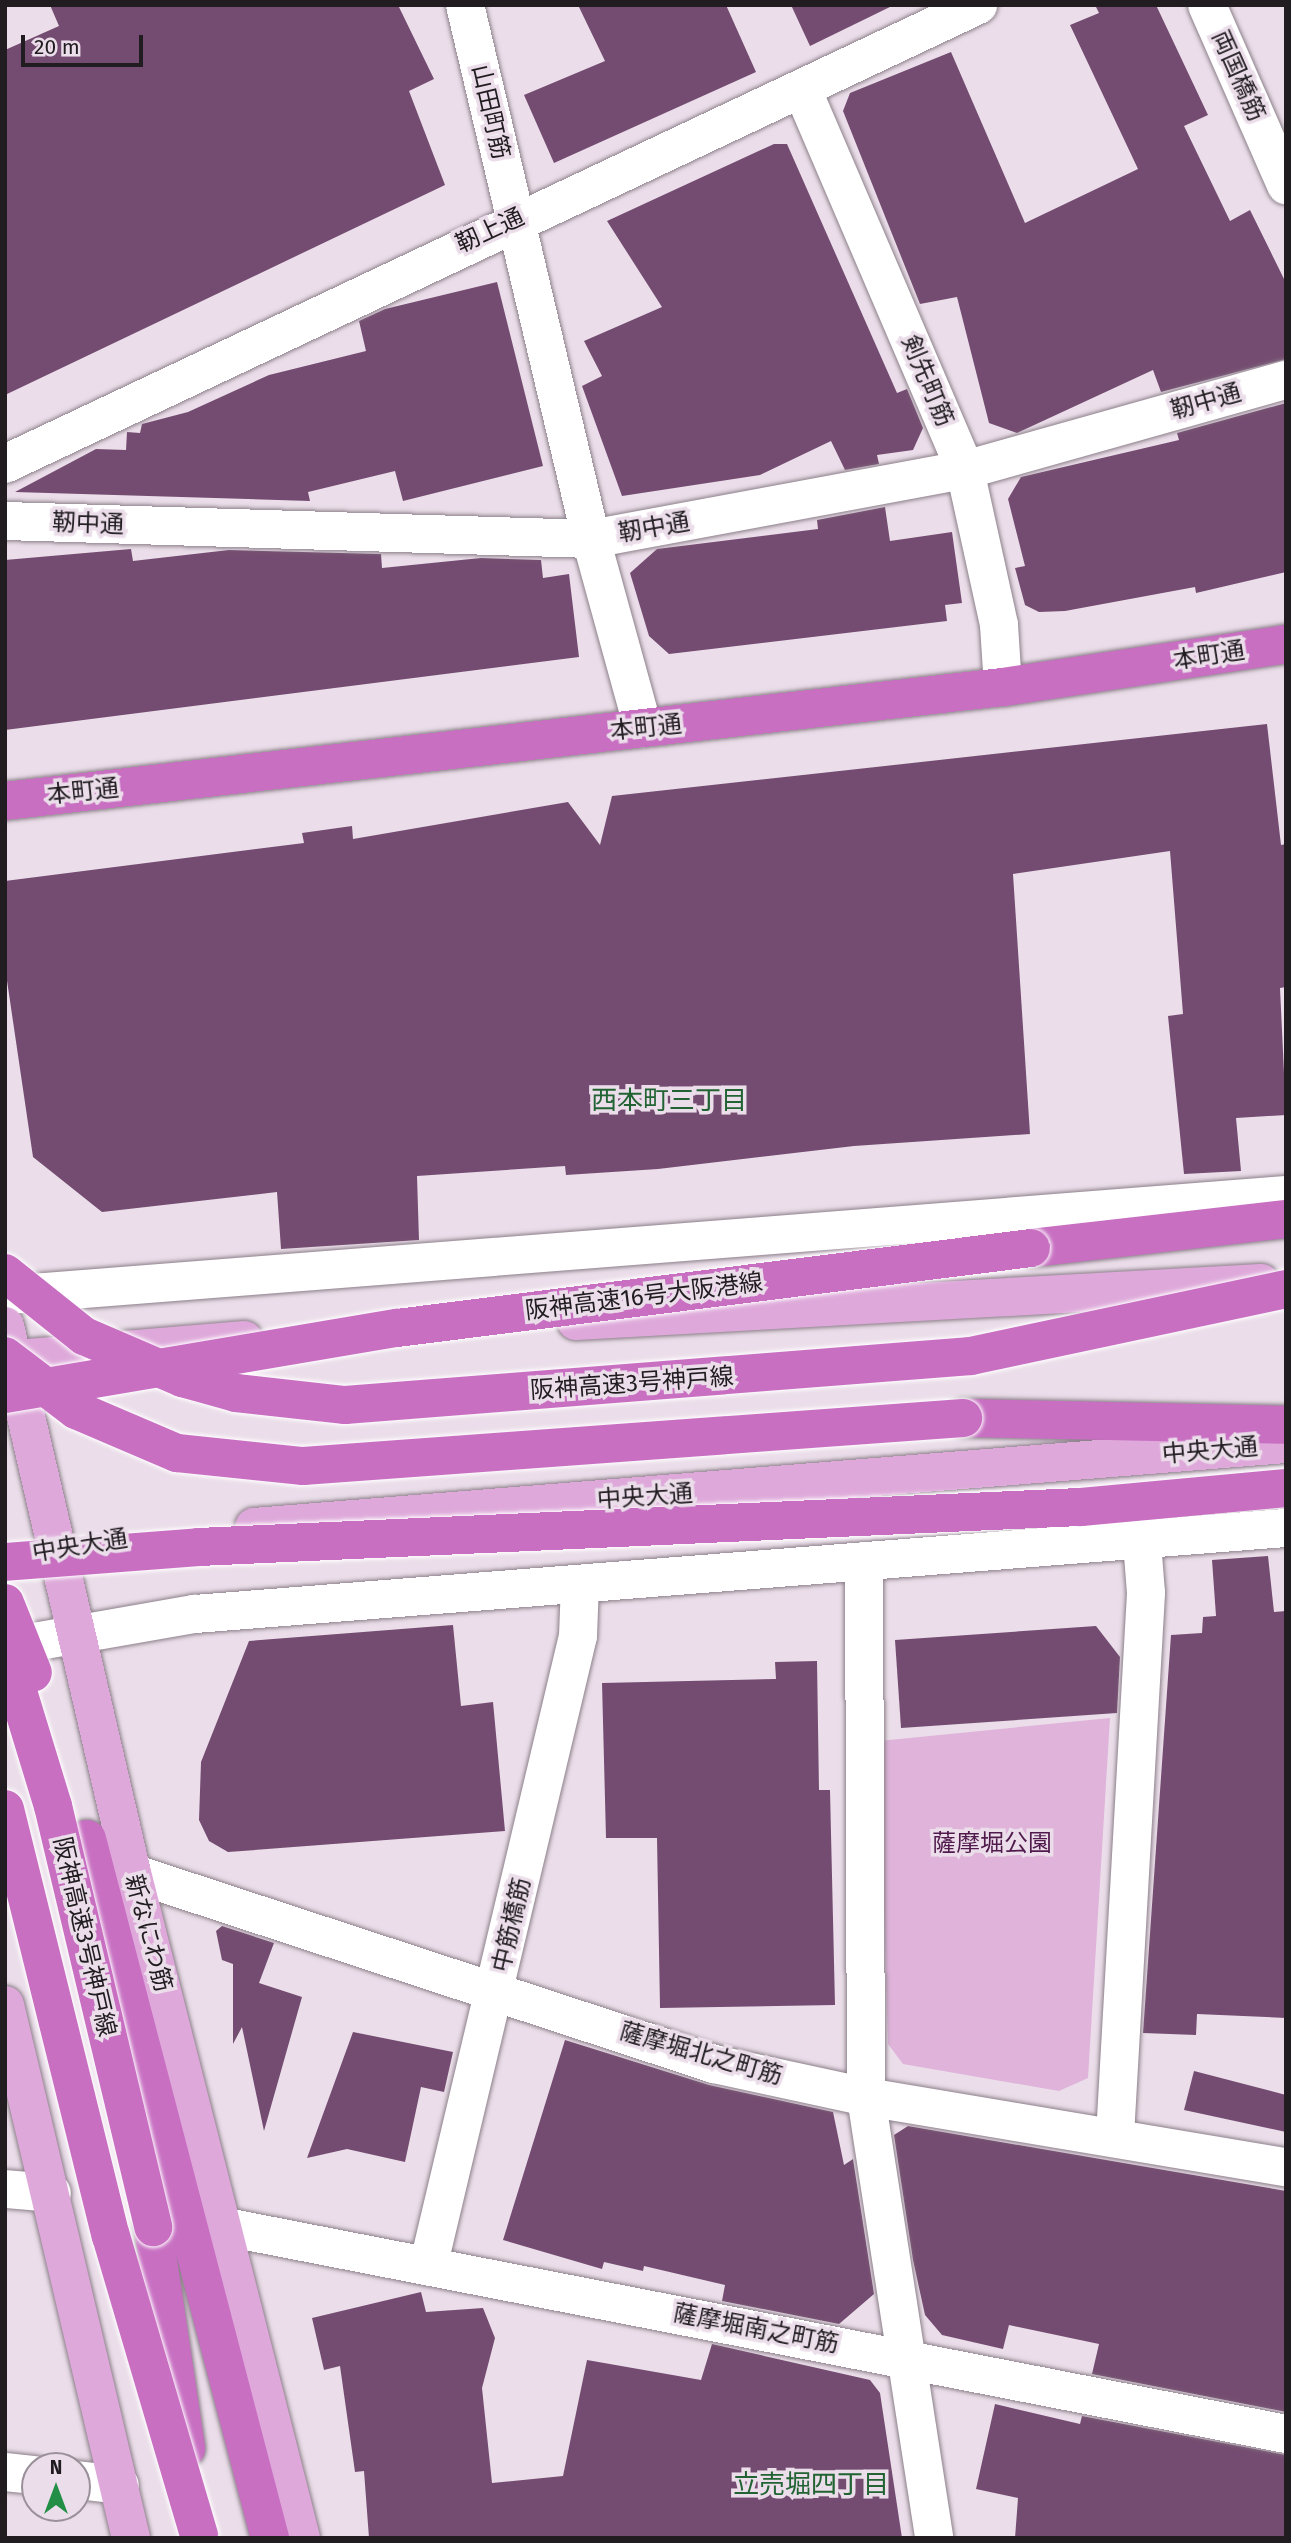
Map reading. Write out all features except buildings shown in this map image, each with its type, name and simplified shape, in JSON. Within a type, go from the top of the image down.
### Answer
[{"type":"highway","name":"本町通","points":[[5,801],[1003,687],[1286,644]]},
{"type":"highway","name":"阪神高速16号大阪港線","points":[[7,1359],[397,1328],[1286,1219]]},
{"type":"highway","name":"阪神高速3号神戸線","points":[[5,1273],[84,1336],[182,1378],[236,1393],[345,1405],[971,1356],[1286,1289]]},
{"type":"highway","points":[[7,1359],[76,1410],[167,1449],[303,1466],[963,1418],[1286,1425]]},
{"type":"highway","points":[[5,1560],[199,1547],[1081,1507],[1286,1489]]},
{"type":"highway","points":[[5,1603],[87,1839],[270,2538]]},
{"type":"highway","name":"阪神高速3号神戸線","points":[[5,1648],[53,1806],[153,2227],[199,2536]]},
{"type":"highway","points":[[5,1678],[87,1839]]},
{"type":"highway","points":[[5,1809],[111,2236],[199,2536]]},
{"type":"main road","points":[[7,1359],[135,1346],[1286,1281]]},
{"type":"main road","name":"新なにわ筋","points":[[7,1359],[58,1548],[132,1873],[226,2227],[301,2538]]},
{"type":"main road","name":"中央大通","points":[[5,1560],[58,1548],[177,1532],[831,1483],[1286,1444]]},
{"type":"main road","points":[[5,2005],[52,2193],[131,2538]]},
{"type":"street","name":"山田町筋","points":[[465,5],[591,539],[643,728]]},
{"type":"street","name":"靭上通","points":[[5,464],[514,219],[802,89],[978,5]]},
{"type":"street","name":"両国橋筋","points":[[1206,5],[1286,185]]},
{"type":"street","name":"剣先町筋","points":[[802,89],[965,470],[999,625],[1003,687]]},
{"type":"street","name":"靭中通","points":[[5,521],[591,539],[965,470],[1286,380]]},
{"type":"street","points":[[5,1295],[1286,1195]]},
{"type":"street","points":[[831,1483],[849,1562],[866,2097],[934,2538]]},
{"type":"street","points":[[5,1648],[75,1630],[195,1614],[849,1562],[1142,1542],[1286,1528]]},
{"type":"street","points":[[1115,2136],[1146,1593],[1142,1542]]},
{"type":"street","name":"中筋橋筋","points":[[429,2263],[497,1990],[578,1636],[580,1584]]},
{"type":"street","name":"薩摩堀北之町筋","points":[[132,1873],[497,1990],[714,2064],[866,2097],[1115,2136],[1286,2167]]},
{"type":"street","points":[[5,2189],[52,2193]]},
{"type":"street","name":"薩摩堀南之町筋","points":[[226,2227],[429,2263],[1286,2434]]},
{"type":"street","points":[[91,2481],[120,2484]]},
{"type":"green space","name":"薩摩堀公園","points":[[1110,1718],[1088,2078],[1059,2091],[903,2064],[888,2044],[879,1741]]},
{"type":"district","name":"西本町三丁目","points":[[669,1101]]},
{"type":"district","name":"立売堀四丁目","points":[[811,2485]]}]
